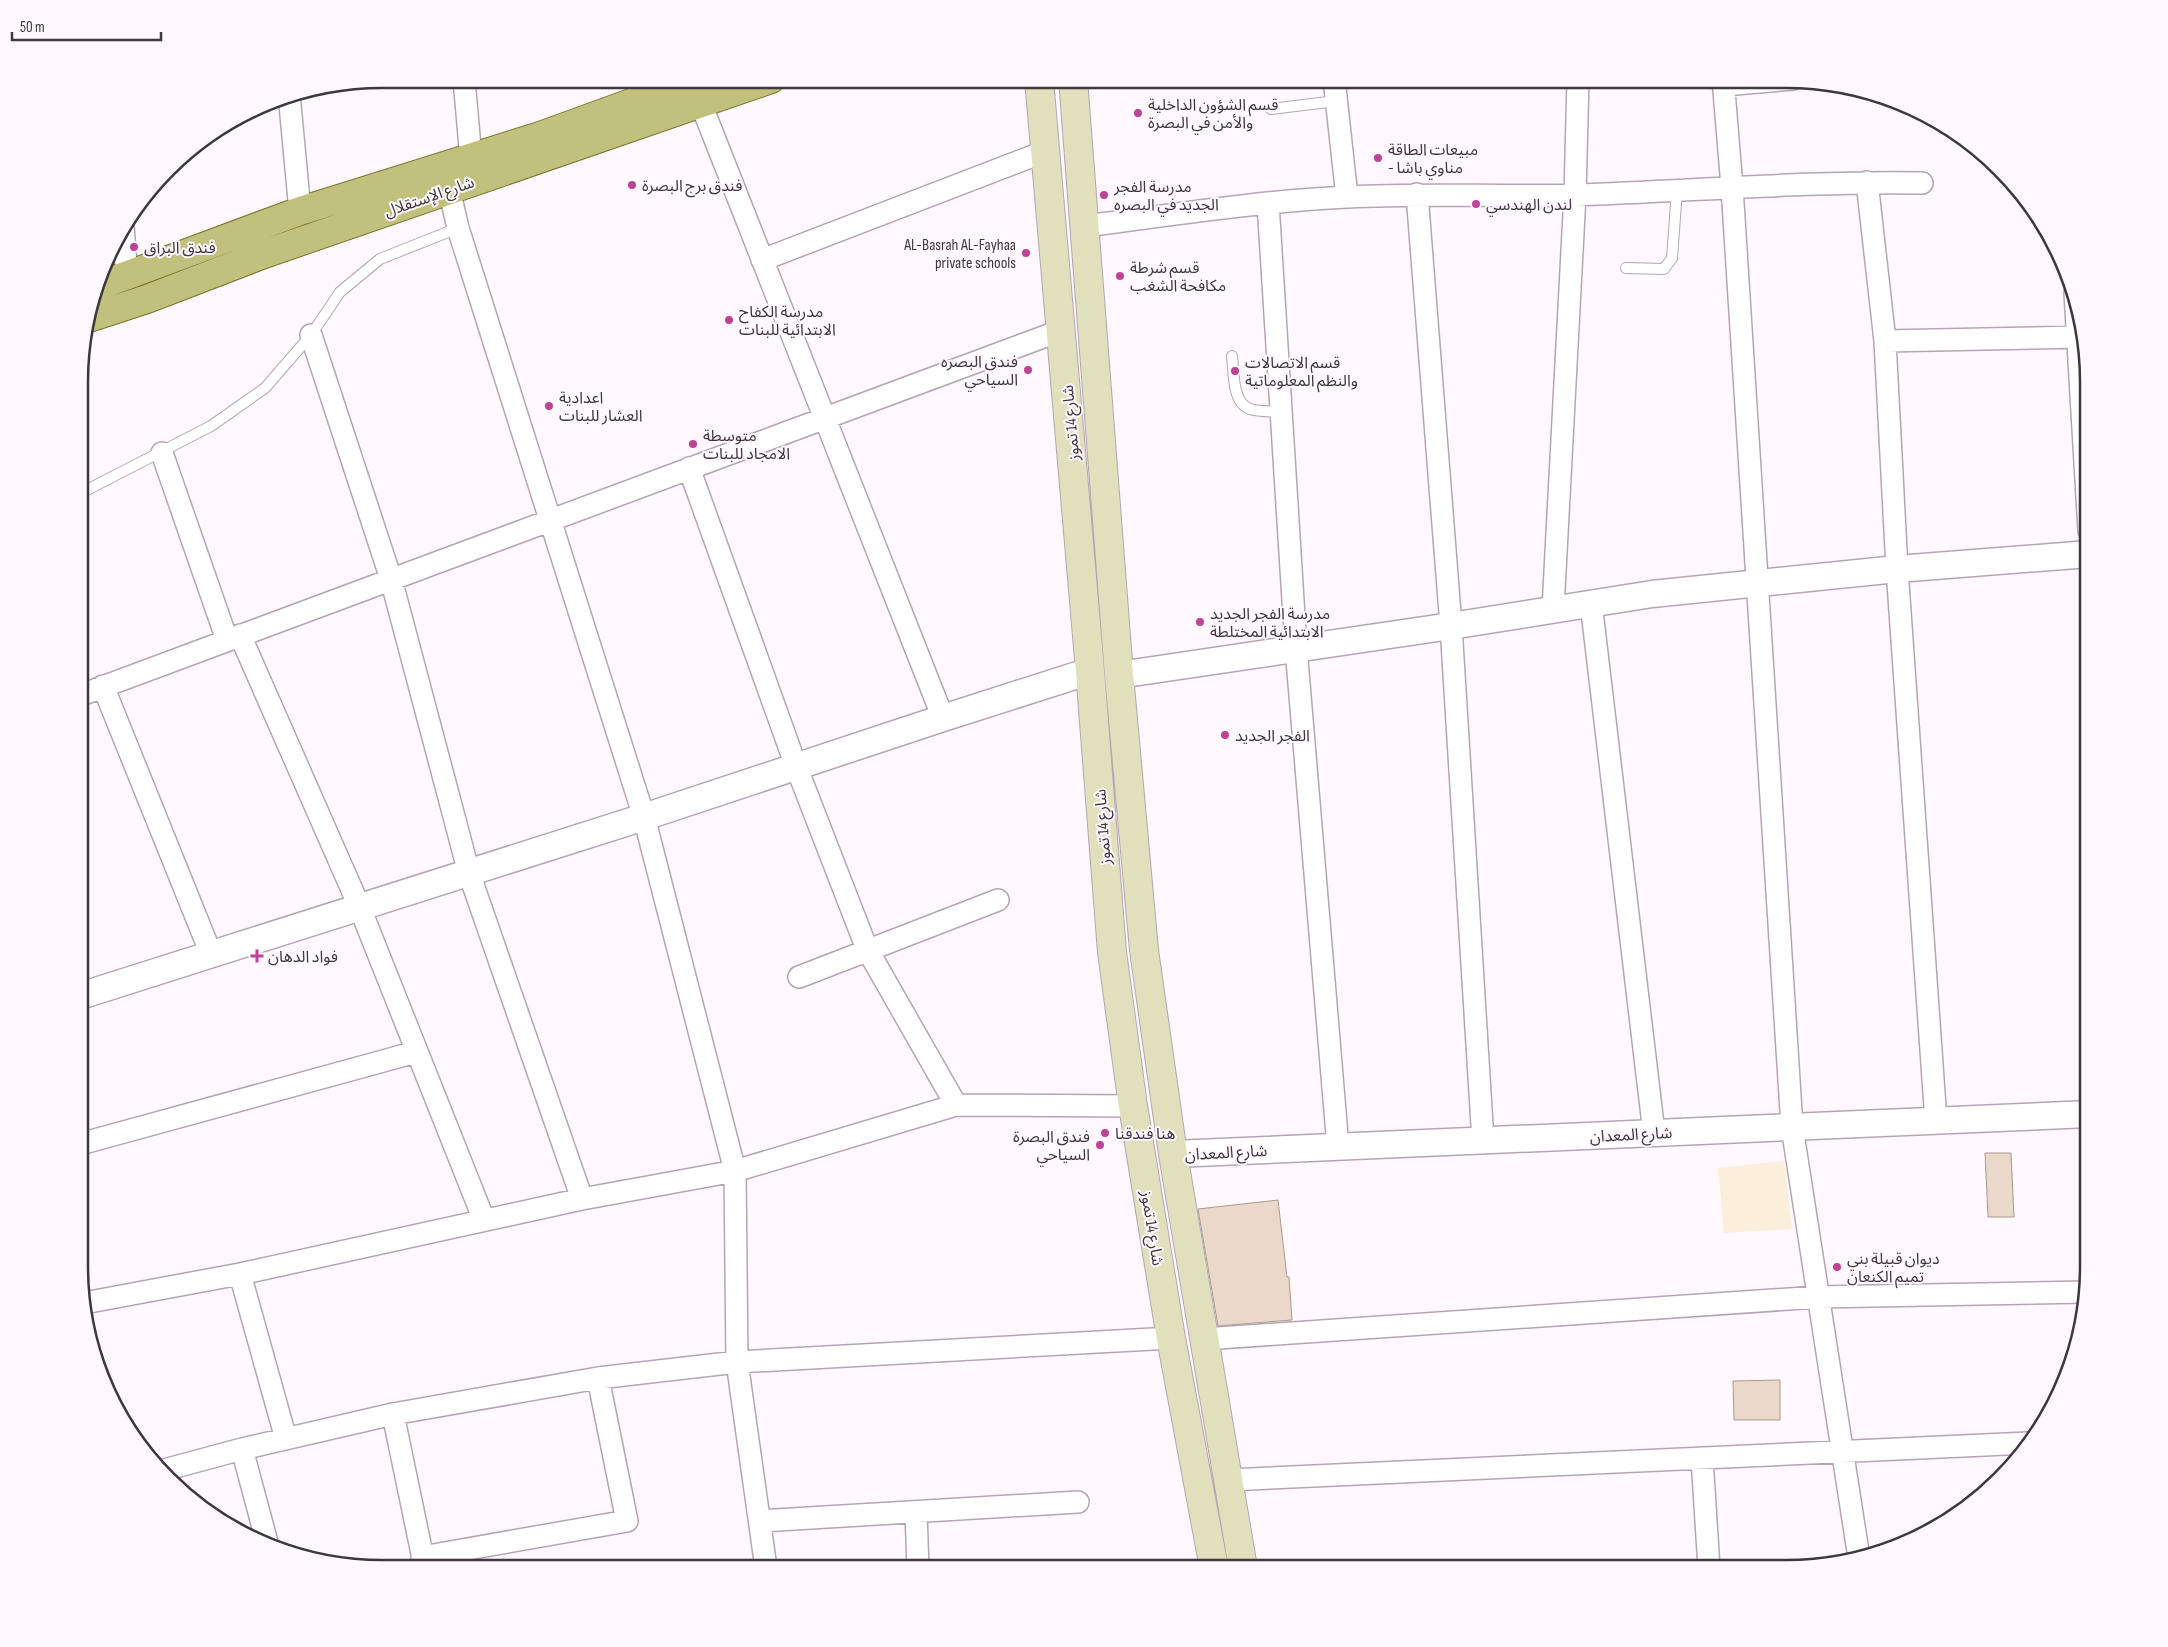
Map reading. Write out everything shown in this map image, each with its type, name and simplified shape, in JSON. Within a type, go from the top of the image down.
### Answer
[{"type":"main road","name":"شارع الإستقلال","points":[[104,284],[300,211],[540,136],[699,91],[717,88]]},
{"type":"main road","name":"شارع 14 تموز","points":[[1040,88],[1062,330],[1112,952],[1133,1106],[1171,1338],[1213,1560]]},
{"type":"main road","name":"شارع 14 تموز","points":[[1074,88],[1119,675],[1144,950],[1173,1154],[1242,1560]]},
{"type":"main road","name":"شارع الإستقلال","points":[[95,316],[147,299],[264,254],[450,189],[699,91]]},
{"type":"street","points":[[465,88],[471,159]]},
{"type":"street","points":[[1335,88],[1347,197]]},
{"type":"street","points":[[1553,609],[1575,195],[1578,88]]},
{"type":"street","points":[[1724,88],[1732,187],[1792,1127],[1858,1550]]},
{"type":"street","points":[[699,91],[762,260],[943,718]]},
{"type":"street","points":[[290,102],[300,211]]},
{"type":"street","points":[[762,260],[1046,151]]},
{"type":"street","points":[[1084,226],[1268,203],[1347,197],[1417,194],[1575,195],[1867,182],[1922,183]]},
{"type":"street","points":[[1867,182],[1885,341],[1897,569],[1936,1121]]},
{"type":"street","points":[[450,189],[458,228],[644,817],[736,1171],[737,1362],[765,1560]]},
{"type":"street","points":[[1417,194],[1451,626],[1483,1140]]},
{"type":"street","points":[[1268,203],[1296,648],[1338,1147]]},
{"type":"street","points":[[124,240],[127,276]]},
{"type":"street","points":[[88,692],[1062,330]]},
{"type":"street","points":[[312,335],[391,579],[469,873],[582,1199]]},
{"type":"street","points":[[1885,341],[2077,337]]},
{"type":"street","points":[[2079,351],[2080,372]]},
{"type":"street","points":[[162,453],[234,638],[360,908],[484,1220]]},
{"type":"street","points":[[689,468],[796,766],[867,949],[956,1105]]},
{"type":"street","points":[[1119,675],[1451,626],[1591,603],[1756,583],[1897,569],[2080,555]]},
{"type":"street","points":[[1591,603],[1654,1133]]},
{"type":"street","points":[[88,993],[644,817],[1090,671]]},
{"type":"street","points":[[103,686],[211,954]]},
{"type":"street","points":[[799,977],[867,949],[998,900]]},
{"type":"street","points":[[88,1142],[416,1052]]},
{"type":"street","points":[[90,1302],[240,1274],[582,1199],[736,1171],[956,1105],[1133,1106]]},
{"type":"street","name":"شارع المعدان","points":[[1173,1154],[2080,1114]]},
{"type":"street","points":[[240,1274],[286,1439]]},
{"type":"street","points":[[1204,1339],[1818,1297],[2079,1292]]},
{"type":"street","points":[[170,1468],[242,1449],[393,1414],[598,1378],[737,1362],[1171,1338]]},
{"type":"street","points":[[434,1560],[627,1521],[598,1378]]},
{"type":"street","points":[[393,1414],[424,1560]]},
{"type":"street","points":[[1229,1480],[2020,1443]]},
{"type":"street","points":[[242,1449],[265,1535]]},
{"type":"street","points":[[1702,1458],[1708,1560]]},
{"type":"street","points":[[760,1521],[1078,1502]]},
{"type":"street","points":[[916,1512],[918,1560]]},
{"type":"lane","points":[[1271,109],[1336,101]]},
{"type":"lane","points":[[1626,268],[1664,269],[1672,258],[1677,190]]},
{"type":"lane","points":[[88,490],[212,426],[265,388],[312,335],[340,292],[380,259],[458,228]]},
{"type":"lane","points":[[1232,356],[1236,393],[1243,405],[1250,409],[1281,412]]},
{"type":"shaded area","points":[[1784,1161],[1792,1229],[1724,1233],[1718,1168]]},
{"type":"building","points":[[1985,1153],[2011,1153],[2014,1217],[1988,1217]]},
{"type":"building","points":[[1278,1200],[1287,1277],[1289,1277],[1292,1320],[1218,1326],[1198,1209]]},
{"type":"building","points":[[1780,1380],[1780,1420],[1734,1420],[1733,1381]]},
{"type":"place","name":"قسم الشؤون الداخلية والأمن في البصرة","points":[[1138,113]]},
{"type":"place","name":"مبيعات الطاقة - مناوي باشا","points":[[1378,158]]},
{"type":"place","name":"فندق برج البصرة","points":[[632,185]]},
{"type":"place","name":"مدرسة الفجر الجديد في البصره","points":[[1104,195]]},
{"type":"place","name":"لندن الهندسي","points":[[1476,204]]},
{"type":"place","name":"فندق البراق","points":[[134,247]]},
{"type":"place","name":"AL-Basrah AL-Fayhaa private schools","points":[[1026,253]]},
{"type":"place","name":"قسم شرطة مكافحة الشغب","points":[[1120,276]]},
{"type":"place","name":"مدرسة الكفاح الابتدائية للبنات","points":[[729,320]]},
{"type":"place","name":"فندق البصره السياحي","points":[[1028,370]]},
{"type":"place","name":"قسم الاتصالات والنظم المعلوماتية","points":[[1235,371]]},
{"type":"place","name":"اعدادية العشار للبنات","points":[[549,406]]},
{"type":"place","name":"متوسطة الامجاد للبنات","points":[[693,444]]},
{"type":"place","name":"مدرسة الفجر الجديد الابتدائية المختلطة","points":[[1200,622]]},
{"type":"place","name":"الفجر الجديد","points":[[1225,735]]},
{"type":"place","name":"فواد الدهان","points":[[257,956]]},
{"type":"place","name":"هنا فندقنا","points":[[1105,1133]]},
{"type":"place","name":"فندق البصرة السياحي","points":[[1100,1145]]},
{"type":"place","name":"ديوان قبيلة بني تميم الكنعان","points":[[1837,1267]]}]
